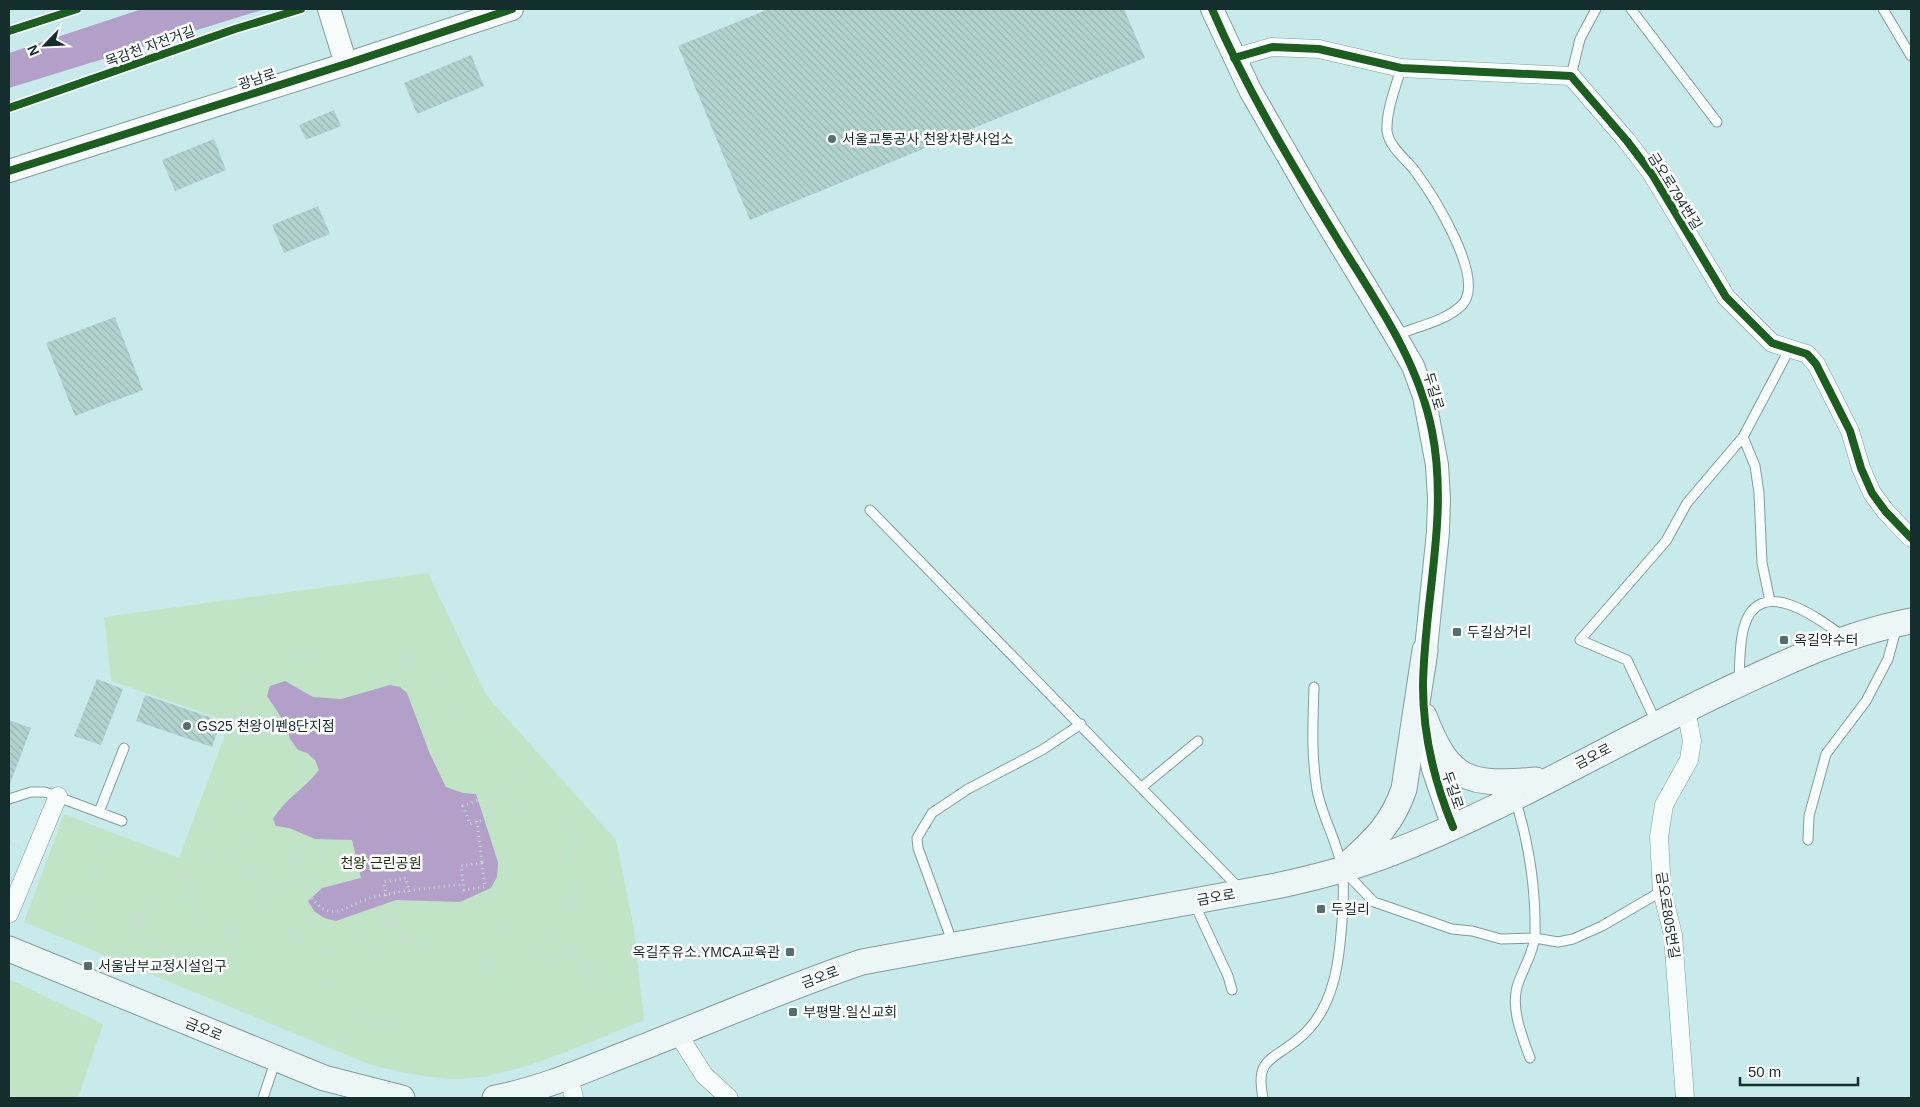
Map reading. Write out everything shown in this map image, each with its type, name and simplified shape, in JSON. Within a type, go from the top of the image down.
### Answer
[{"type":"main road","name":"금오로","points":[[496,1098],[572,1087],[678,1034],[800,984],[862,962],[1276,886],[1387,855],[1453,828],[1738,684],[1848,640],[1905,622]]},
{"type":"main road","points":[[1342,869],[1375,840],[1389,823],[1397,809],[1407,772],[1425,650]]},
{"type":"main road","points":[[1424,716],[1434,744],[1444,759],[1455,770],[1469,778],[1503,783],[1548,779]]},
{"type":"main road","name":"금오로","points":[[9,949],[324,1078],[402,1098]]},
{"type":"street","points":[[329,9],[346,64]]},
{"type":"street","name":"광남로","points":[[9,171],[512,9]]},
{"type":"street","name":"두길로","points":[[1212,9],[1250,90],[1315,204],[1396,335],[1413,366],[1424,396],[1437,465],[1438,532],[1425,650],[1424,716],[1427,744],[1433,769],[1453,828]]},
{"type":"street","points":[[1234,58],[1272,47],[1319,49],[1401,68],[1571,76]]},
{"type":"street","name":"금오로794번길","points":[[1571,76],[1627,140],[1652,174],[1726,297],[1772,343],[1789,350],[1807,354],[1816,364],[1850,431],[1861,468],[1872,492],[1886,512],[1911,538]]},
{"type":"street","name":"금오로805번길","points":[[1685,1098],[1673,935],[1662,891],[1659,837],[1664,805],[1689,760],[1692,741],[1686,709]]},
{"type":"street","points":[[9,914],[58,796]]},
{"type":"street","points":[[678,1034],[704,1075],[730,1098]]},
{"type":"lane","points":[[1571,76],[1580,39],[1596,9]]},
{"type":"lane","points":[[1631,9],[1718,122]]},
{"type":"lane","points":[[1883,9],[1911,56]]},
{"type":"lane","points":[[1396,335],[1447,315],[1463,304],[1470,282],[1464,260],[1434,196],[1414,168],[1395,149],[1387,133],[1388,116],[1401,68]]},
{"type":"lane","points":[[1658,724],[1626,660],[1580,640],[1666,541],[1687,503],[1743,437],[1789,350]]},
{"type":"lane","points":[[1743,437],[1756,466],[1762,563],[1770,601]]},
{"type":"lane","points":[[870,510],[1142,786],[1243,892]]},
{"type":"lane","points":[[1738,684],[1743,629],[1749,614],[1757,605],[1770,601],[1788,604],[1813,614],[1848,640]]},
{"type":"lane","points":[[1808,840],[1809,816],[1826,754],[1866,701],[1888,660],[1905,622]]},
{"type":"lane","points":[[1263,1098],[1259,1081],[1262,1070],[1268,1060],[1298,1039],[1326,1005],[1334,982],[1343,907],[1342,869],[1317,791],[1313,750],[1314,687]]},
{"type":"lane","points":[[953,944],[918,848],[917,838],[923,826],[932,813],[968,789],[1042,750],[1081,724]]},
{"type":"lane","points":[[1142,786],[1198,741]]},
{"type":"lane","points":[[99,812],[124,748]]},
{"type":"lane","points":[[9,799],[38,791],[58,796],[122,821]]},
{"type":"lane","points":[[1514,796],[1526,834],[1532,888],[1535,938],[1517,988],[1516,1011],[1530,1058]]},
{"type":"lane","points":[[1342,869],[1374,902],[1452,929],[1472,931],[1501,939],[1535,938],[1558,942],[1573,939],[1602,926],[1662,891]]},
{"type":"lane","points":[[1193,901],[1228,976],[1232,990]]},
{"type":"lane","points":[[263,1098],[276,1059]]},
{"type":"path","points":[[209,869],[205,852],[208,824],[238,744],[245,707],[244,691],[255,669],[265,661],[289,656],[314,661],[349,664],[396,655],[416,662],[431,672],[443,684],[458,727],[482,750],[506,801],[537,842],[550,867],[549,885],[540,902],[526,916],[509,927],[483,935],[427,922],[399,922],[382,928],[348,948],[324,952],[299,940],[285,922],[270,892],[243,814],[243,798],[263,764],[266,751],[245,707]]},
{"type":"path","points":[[449,699],[508,747],[517,761],[522,777]]},
{"type":"path","points":[[488,963],[526,948],[570,908],[576,860],[573,837],[561,810],[537,792],[531,779],[522,777],[511,784],[511,798],[518,804],[527,805],[534,800],[537,792]]},
{"type":"path","points":[[483,798],[485,804],[490,817],[470,824],[463,806],[483,798]]},
{"type":"path","points":[[485,804],[495,800],[506,801],[511,798]]},
{"type":"path","points":[[477,821],[486,887],[464,890],[461,866],[482,863]]},
{"type":"path","points":[[46,822],[184,878],[245,856],[266,917],[205,940],[184,878]]},
{"type":"path","points":[[237,858],[237,850],[240,845],[251,841],[272,839],[285,847],[317,903],[329,912],[336,912],[363,900],[463,884]]},
{"type":"path","points":[[72,925],[104,846]]},
{"type":"path","points":[[252,876],[324,851],[330,871],[259,896]]},
{"type":"path","points":[[134,939],[162,869]]},
{"type":"path","points":[[386,896],[384,882],[406,878],[409,892]]},
{"type":"path","points":[[22,880],[127,922],[190,897]]},
{"type":"path","points":[[46,964],[73,900]]},
{"type":"path","points":[[526,948],[546,962],[563,960],[574,952],[580,943],[581,929],[577,915],[570,908]]},
{"type":"path","points":[[64,922],[122,943],[198,918]]},
{"type":"path","points":[[399,922],[403,943]]},
{"type":"path","points":[[548,927],[640,1018]]},
{"type":"path","points":[[232,930],[253,960],[275,979],[293,985],[311,987],[337,981],[378,953],[403,943],[422,942],[446,946],[488,963],[502,980],[501,999],[497,1006],[484,1017],[458,1025],[388,1023],[370,1019],[355,1009],[337,981]]},
{"type":"path","points":[[608,967],[614,985],[594,992],[588,974],[594,972],[608,967]]},
{"type":"green space","name":"천왕 근린공원","points":[[428,573],[486,695],[616,840],[633,923],[644,1020],[550,1058],[500,1073],[476,1078],[454,1079],[423,1076],[371,1065],[24,922],[64,814],[179,858],[230,722],[111,681],[104,617]]},
{"type":"green space","points":[[9,979],[103,1024],[78,1098],[9,1098]]},
{"type":"shaded area","points":[[142,9],[265,9],[9,88],[9,53]]},
{"type":"shaded area","points":[[285,681],[313,697],[341,699],[390,685],[400,687],[407,693],[430,754],[446,787],[463,793],[476,794],[498,862],[497,877],[491,888],[460,902],[396,900],[336,921],[324,918],[314,911],[308,901],[322,888],[361,878],[352,840],[315,839],[289,828],[276,826],[273,819],[283,805],[319,770],[315,760],[307,753],[298,750],[290,739],[287,726],[267,696],[270,686]]},
{"type":"building","name":"서울교통공사 천왕차량사업소","points":[[769,9],[1124,9],[1145,58],[750,220],[678,46]]},
{"type":"building","points":[[471,55],[484,86],[417,114],[404,83]]},
{"type":"building","points":[[334,110],[341,126],[306,140],[299,125]]},
{"type":"building","points":[[214,139],[226,170],[175,191],[162,160]]},
{"type":"building","points":[[318,206],[330,234],[284,253],[272,225]]},
{"type":"building","points":[[115,317],[143,390],[75,416],[46,343]]},
{"type":"building","points":[[97,679],[123,689],[101,745],[74,736]]},
{"type":"building","points":[[145,695],[221,721],[212,747],[136,721]]},
{"type":"building","points":[[9,720],[31,728],[10,784],[9,784]]},
{"type":"cycle path","points":[[9,31],[77,9]]},
{"type":"cycle path","name":"목감천 자전거길","points":[[9,108],[235,29],[301,9]]},
{"type":"cycle path","points":[[9,171],[512,9]]},
{"type":"cycle path","points":[[1212,9],[1238,66],[1283,149],[1391,326],[1416,377],[1425,403],[1437,463],[1438,495],[1437,527],[1424,654],[1425,723],[1435,775],[1453,827]]},
{"type":"cycle path","points":[[1234,58],[1272,47],[1319,49],[1401,68],[1571,76],[1627,141],[1652,174],[1726,297],[1772,343],[1807,354],[1816,364],[1850,431],[1861,468],[1872,493],[1886,512],[1911,538]]},
{"type":"place","name":"서울교통공사 천왕차량사업소","points":[[832,139]]},
{"type":"place","name":"두길삼거리","points":[[1457,632]]},
{"type":"place","name":"옥길약수터","points":[[1784,640]]},
{"type":"place","name":"GS25 천왕이펜8단지점","points":[[187,726]]},
{"type":"place","name":"두길리","points":[[1321,909]]},
{"type":"place","name":"옥길주유소.YMCA교육관","points":[[790,952]]},
{"type":"place","name":"서울남부교정시설입구","points":[[88,966]]},
{"type":"place","name":"부평말.일신교회","points":[[793,1012]]}]
